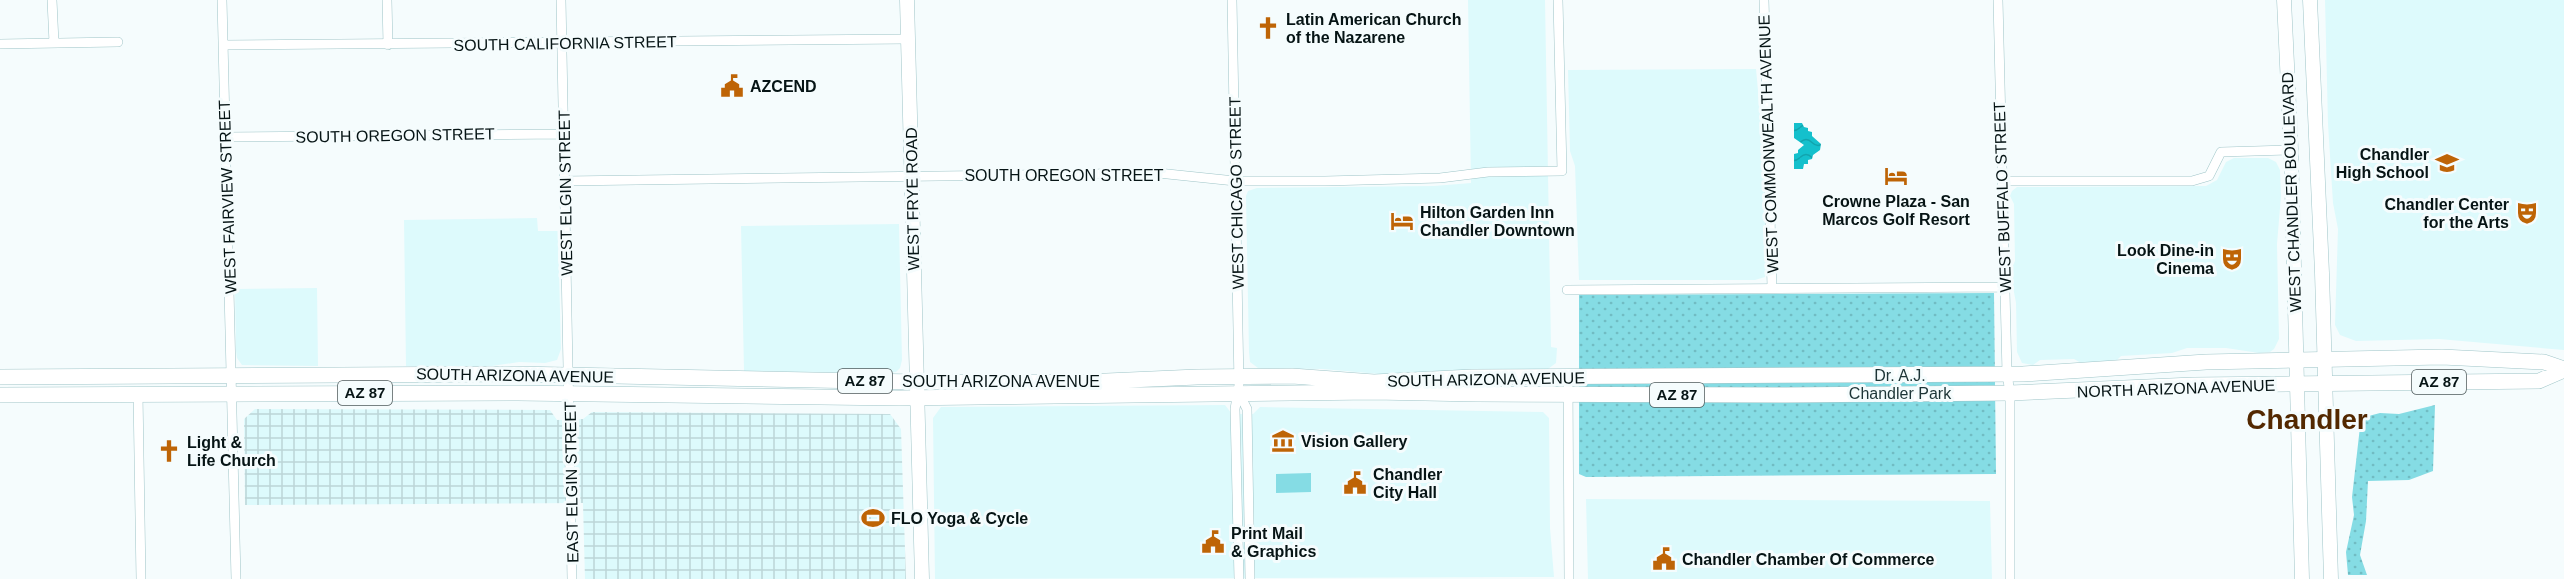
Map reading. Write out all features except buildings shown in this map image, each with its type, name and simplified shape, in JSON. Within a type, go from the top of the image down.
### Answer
[{"type":"main road","name":"WEST FRYE ROAD","points":[[907,0],[922,579]]},
{"type":"main road","name":"WEST CHANDLER BOULEVARD","points":[[2284,0],[2291,150],[2302,579]]},
{"type":"main road","name":"WEST CHANDLER BOULEVARD","points":[[2310,0],[2332,579]]},
{"type":"main road","name":"NORTH ARIZONA AVENUE","points":[[1786,375],[2007,374],[2206,362],[2442,357],[2544,362],[2564,370]]},
{"type":"main road","name":"NORTH ARIZONA AVENUE","points":[[1786,394],[2010,393],[2176,385],[2539,381],[2564,370]]},
{"type":"main road","name":"SOUTH ARIZONA AVENUE","points":[[0,377],[232,375],[569,384],[857,398],[1002,397],[1124,388],[1197,377],[1239,385],[1440,392],[1568,395],[1786,394]]},
{"type":"main road","name":"SOUTH ARIZONA AVENUE","points":[[0,395],[232,394],[569,384],[813,380],[1002,381],[1196,394],[1239,385],[1313,376],[1374,382],[1437,378],[1786,375]]},
{"type":"main road","points":[[1196,394],[1197,377]]},
{"type":"main road","points":[[813,380],[814,397]]},
{"type":"main road","points":[[857,398],[858,381]]},
{"type":"main road","points":[[1002,381],[1002,397]]},
{"type":"street","points":[[52,0],[54,43]]},
{"type":"street","name":"WEST FAIRVIEW STREET","points":[[222,0],[236,579]]},
{"type":"street","points":[[387,0],[388,45]]},
{"type":"street","name":"WEST ELGIN STREET","points":[[561,0],[569,384]]},
{"type":"street","name":"WEST CHICAGO STREET","points":[[1232,0],[1239,385]]},
{"type":"street","name":"SOUTH OREGON STREET","points":[[566,181],[1158,173],[1235,181],[1440,178],[1488,172],[1562,171],[1558,0]]},
{"type":"street","name":"WEST COMMONWEALTH AVENUE","points":[[1764,0],[1772,287]]},
{"type":"street","name":"WEST BUFFALO STREET","points":[[1998,0],[2007,374],[2010,393],[2010,579]]},
{"type":"street","name":"SOUTH CALIFORNIA STREET","points":[[223,45],[908,39]]},
{"type":"street","points":[[0,44],[118,42]]},
{"type":"street","name":"SOUTH OREGON STREET","points":[[225,137],[564,134]]},
{"type":"street","points":[[2002,181],[2192,181],[2209,176],[2221,152],[2291,150]]},
{"type":"street","points":[[1567,290],[2005,287]]},
{"type":"street","points":[[1568,376],[1569,579]]},
{"type":"street","name":"EAST ELGIN STREET","points":[[569,384],[572,579]]},
{"type":"street","points":[[1239,385],[1235,409],[1239,579]]},
{"type":"street","points":[[1239,385],[1248,409],[1250,579]]},
{"type":"street","points":[[138,394],[141,579]]},
{"type":"shaded area","points":[[1468,0],[1545,0],[1551,347],[1557,348],[1556,363],[1548,369],[1380,374],[1322,369],[1258,368],[1250,362],[1249,352],[1246,196],[1248,191],[1257,188],[1434,186],[1471,183]]},
{"type":"shaded area","name":"Chandler High School","points":[[2325,0],[2564,0],[2564,350],[2439,339],[2356,341],[2340,335],[2335,325],[2338,229],[2333,203],[2328,124]]},
{"type":"shaded area","points":[[1756,69],[1765,165],[1767,266],[1765,277],[1755,280],[1579,280],[1575,166],[1570,151],[1568,70]]},
{"type":"shaded area","points":[[2234,158],[2268,158],[2276,162],[2280,170],[2281,196],[2277,244],[2279,339],[2274,349],[2270,352],[2259,353],[2226,348],[2187,348],[2172,353],[2121,356],[2117,360],[2083,364],[2074,359],[2040,360],[2033,365],[2022,363],[2017,352],[2016,303],[2011,276],[2015,261],[2014,204],[2010,196],[2012,191],[2017,187],[2206,186],[2217,180],[2226,162]]},
{"type":"shaded area","points":[[537,218],[538,231],[558,231],[561,349],[557,360],[545,363],[519,362],[492,366],[406,366],[404,220]]},
{"type":"shaded area","points":[[899,224],[902,360],[896,372],[744,371],[741,226]]},
{"type":"shaded area","points":[[317,288],[318,366],[242,365],[237,358],[236,351],[235,289]]},
{"type":"shaded area","points":[[1225,405],[1232,414],[1253,414],[1260,407],[1543,412],[1549,418],[1550,528],[1554,577],[935,579],[933,418],[941,407]]},
{"type":"shaded area","points":[[255,409],[550,410],[557,420],[583,419],[592,412],[890,414],[901,429],[906,579],[585,579],[583,503],[245,505],[244,419]]},
{"type":"shaded area","points":[[1586,499],[1990,501],[1992,579],[1588,579]]},
{"type":"green space","name":"Dr. A.J. Chandler Park","points":[[1994,293],[1996,474],[1586,477],[1579,474],[1579,295]]},
{"type":"green space","points":[[2435,405],[2433,471],[2409,480],[2368,481],[2366,521],[2360,555],[2367,575],[2348,575],[2346,552],[2354,515],[2352,497],[2361,418],[2380,413],[2399,414]]},
{"type":"green space","points":[[1311,473],[1311,492],[1276,493],[1276,474]]},
{"type":"water","points":[[1794,123],[1802,123],[1821,144],[1820,150],[1808,160],[1808,164],[1804,164],[1803,169],[1794,169],[1794,154],[1798,153],[1804,145],[1794,138]]},
{"type":"place","name":"Latin American Church of the Nazarene","points":[[1268,28]]},
{"type":"place","name":"AZCEND","points":[[732,86]]},
{"type":"place","name":"Chandler High School","points":[[2447,163]]},
{"type":"place","name":"Crowne Plaza - San Marcos Golf Resort","points":[[1896,176]]},
{"type":"place","name":"Chandler Center for the Arts","points":[[2527,213]]},
{"type":"place","name":"Hilton Garden Inn Chandler Downtown","points":[[1402,221]]},
{"type":"place","name":"Look Dine-in Cinema","points":[[2232,259]]},
{"type":"place","name":"Vision Gallery","points":[[1283,441]]},
{"type":"place","name":"Light & Life Church","points":[[169,451]]},
{"type":"place","name":"Chandler City Hall","points":[[1355,483]]},
{"type":"place","name":"FLO Yoga & Cycle","points":[[873,518]]},
{"type":"place","name":"Print Mail & Graphics","points":[[1213,542]]},
{"type":"place","name":"Chandler Chamber Of Commerce","points":[[1664,559]]},
{"type":"district","name":"Chandler","points":[[2307,419]]}]
